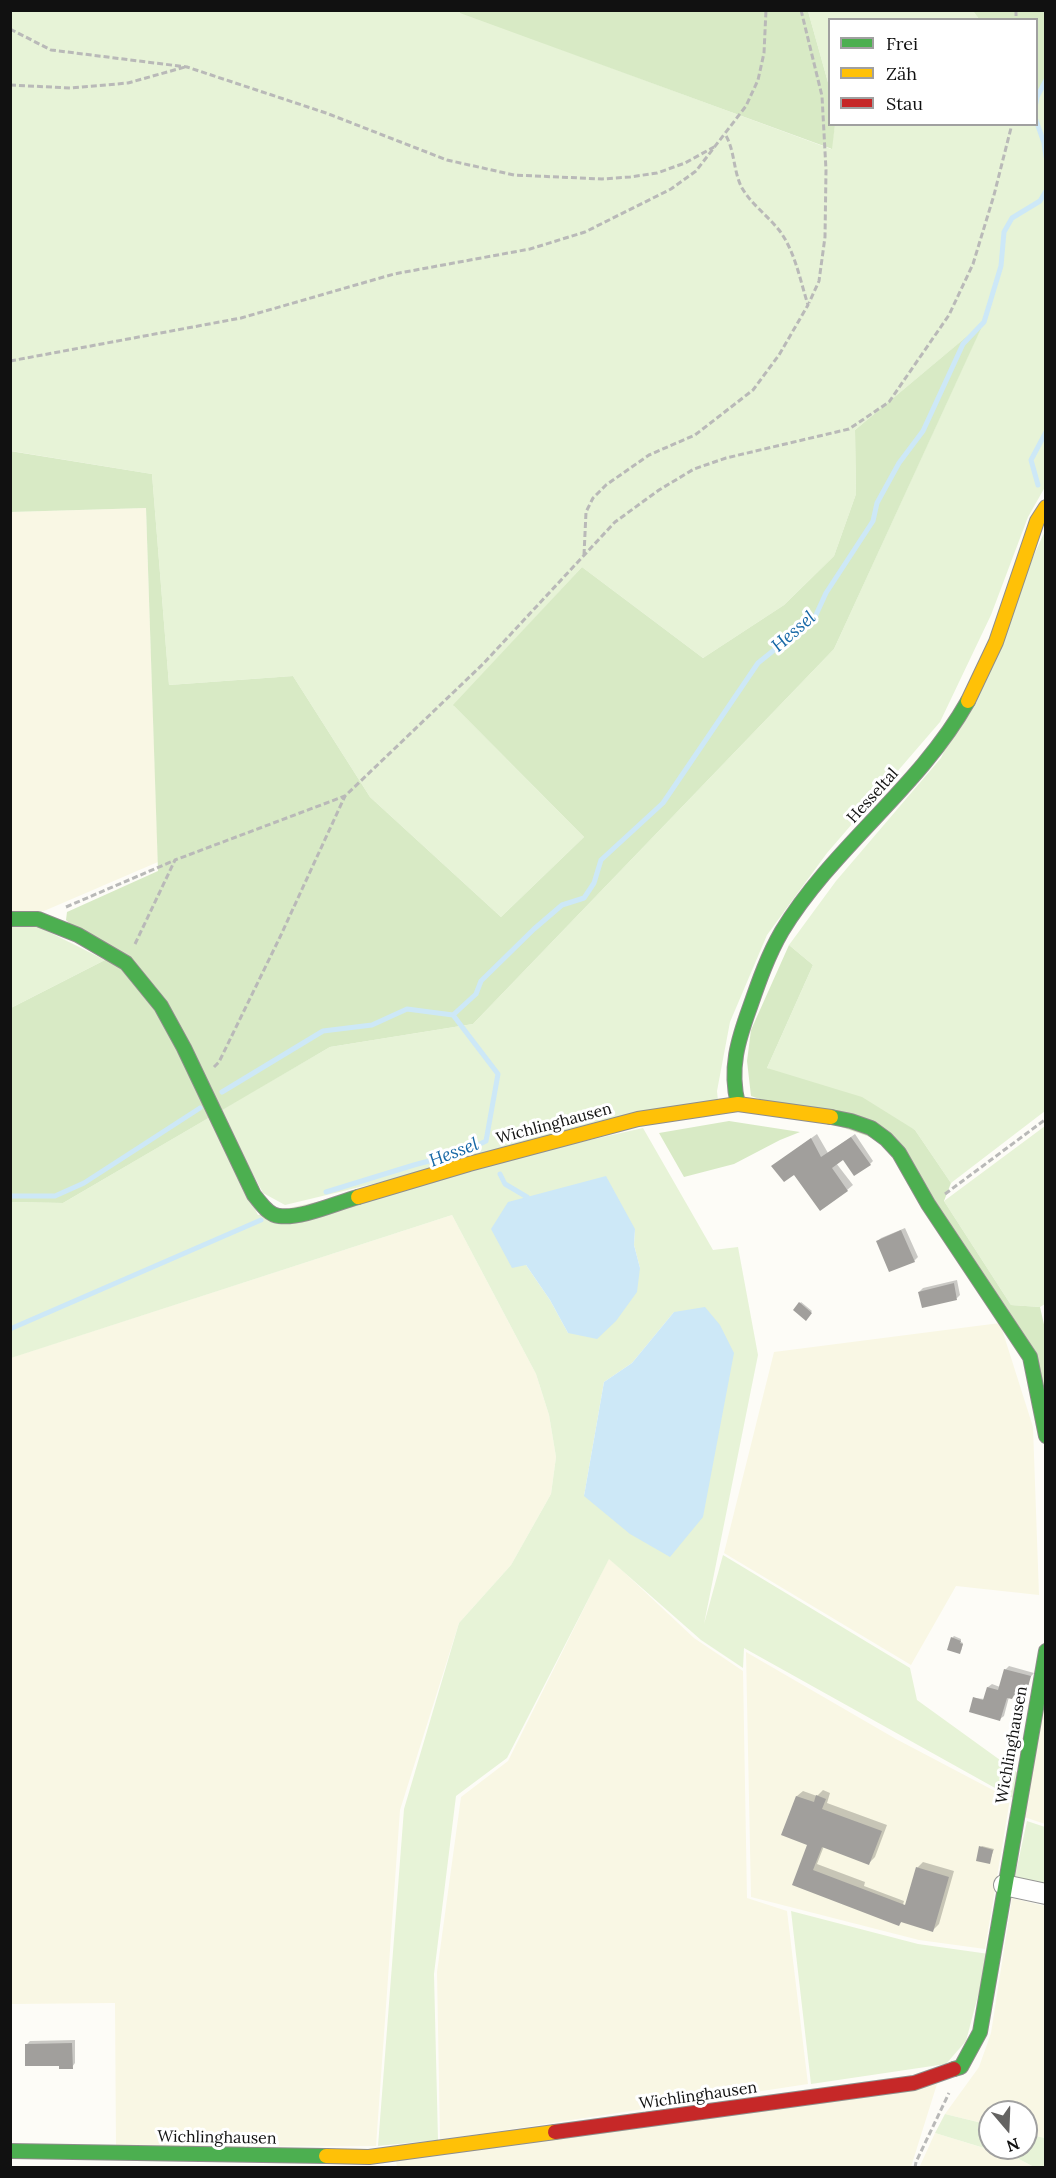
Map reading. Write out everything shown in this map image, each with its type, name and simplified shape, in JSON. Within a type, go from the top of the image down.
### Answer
[{"type":"street","name":"Hesseltal","points":[[738,1104],[733,1086],[734,1060],[745,1019],[762,971],[795,913],[833,865],[919,770],[962,711],[995,643],[1038,521],[1046,507]]},
{"type":"street","name":"Wichlinghausen","points":[[10,919],[38,919],[78,935],[126,963],[161,1006],[184,1048],[254,1195],[268,1211],[278,1216],[300,1214],[469,1164],[638,1119],[738,1104],[797,1111],[851,1121],[871,1128],[899,1153],[928,1204],[1030,1357],[1046,1436]]},
{"type":"street","name":"Wichlinghausen","points":[[10,2151],[369,2157],[914,2083],[961,2067],[980,2032],[1046,1651]]},
{"type":"street","points":[[1004,1885],[1046,1894]]},
{"type":"path","points":[[10,361],[241,318],[394,274],[530,249],[585,232],[671,189],[696,171],[746,105],[758,80],[764,53],[766,10]]},
{"type":"path","points":[[584,557],[586,512],[593,498],[606,485],[649,455],[695,435],[753,390],[779,355],[819,281],[825,237],[826,170],[822,96],[801,10]]},
{"type":"path","points":[[10,29],[51,50],[187,67],[326,113],[447,160],[514,175],[602,179],[630,177],[657,173],[716,146]]},
{"type":"path","points":[[10,85],[70,88],[105,85],[128,82],[187,67]]},
{"type":"path","points":[[200,1084],[219,1062],[345,796],[483,664],[615,522],[659,490],[694,469],[726,458],[849,429],[889,402],[949,315],[973,264],[1011,126]]},
{"type":"path","points":[[725,134],[730,142],[741,185],[752,204],[780,231],[794,257],[808,304]]},
{"type":"path","points":[[38,919],[175,860],[345,796]]},
{"type":"path","points":[[126,963],[175,860]]},
{"type":"path","points":[[928,1204],[1046,1119]]},
{"type":"path","points":[[915,2168],[961,2067]]},
{"type":"shaded area","points":[[146,508],[158,862],[44,911],[11,913],[10,512]]},
{"type":"shaded area","points":[[452,1215],[536,1374],[549,1415],[556,1457],[551,1494],[511,1565],[459,1623],[400,1810],[376,2146],[116,2147],[115,2003],[11,2004],[10,1358]]},
{"type":"shaded area","points":[[1000,1323],[1033,1427],[1039,1595],[956,1586],[911,1665],[724,1553],[774,1352]]},
{"type":"shaded area","points":[[609,1558],[694,1638],[743,1671],[747,1898],[787,1911],[808,2084],[440,2140],[437,1972],[461,1797],[508,1761]]},
{"type":"shaded area","points":[[746,1652],[896,1739],[1010,1799],[985,1949],[919,1940],[751,1897]]},
{"type":"shaded area","points":[[1045,1675],[1045,1824],[1021,1816]]},
{"type":"shaded area","points":[[1012,1898],[1045,1906],[1045,2138],[1038,2137],[1038,2100],[978,2100],[978,2122],[945,2114],[979,2067],[991,2033]]},
{"type":"shaded area","points":[[937,2084],[911,2167],[397,2168],[396,2160]]},
{"type":"shaded area","points":[[935,2133],[978,2146],[978,2160],[1021,2160],[1034,2167],[919,2168]]},
{"type":"green space","points":[[10,11],[460,11],[831,149],[835,126],[1038,126],[1038,94],[1045,80],[1045,487],[1028,517],[991,615],[940,722],[827,853],[767,935],[730,1022],[717,1091],[718,1101],[285,1205],[263,1193],[219,1111],[330,1047],[473,1024],[834,649],[983,323],[855,430],[856,494],[834,556],[784,605],[703,658],[582,567],[454,706],[584,837],[501,917],[370,797],[293,676],[169,685],[152,474],[11,451]]},
{"type":"green space","points":[[460,11],[808,11],[828,82],[828,126],[835,126],[832,149],[460,13]]},
{"type":"green space","points":[[808,11],[973,11],[978,18],[828,18],[828,82]]},
{"type":"green space","points":[[973,11],[1045,11],[1045,80],[1038,95],[1038,18],[978,18]]},
{"type":"green space","points":[[984,322],[834,649],[473,1024],[330,1047],[63,1203],[11,1202],[11,1008],[105,960],[66,920],[67,912],[158,871],[146,508],[11,512],[10,451],[152,474],[169,685],[293,676],[370,797],[501,917],[584,837],[453,705],[582,567],[703,658],[784,605],[834,556],[856,494],[855,430]]},
{"type":"green space","points":[[1045,531],[1045,1111],[951,1183],[915,1130],[767,1068],[813,965],[789,945],[836,881],[941,758]]},
{"type":"green space","points":[[11,926],[37,926],[105,960],[11,1008]]},
{"type":"green space","points":[[789,945],[813,965],[767,1068],[862,1097],[915,1130],[951,1183],[944,1201],[1011,1305],[1040,1307],[1045,1329],[1045,1400],[905,1149],[751,1096],[747,1061],[751,1030]]},
{"type":"green space","points":[[210,1117],[258,1215],[643,1128],[713,1250],[738,1247],[758,1355],[704,1624],[723,1555],[910,1668],[917,1700],[1018,1773],[1013,1798],[744,1648],[743,1668],[701,1640],[609,1559],[507,1758],[456,1796],[434,1974],[438,2140],[378,2146],[404,1809],[459,1623],[511,1565],[551,1494],[556,1457],[549,1415],[536,1374],[452,1215],[11,1358],[11,1202],[63,1203]],"holes":[[[635,1229],[634,1245],[640,1268],[568,1333],[550,1300],[526,1265]],[[674,1312],[584,1496],[604,1382],[632,1363]]]},
{"type":"green space","points":[[729,1121],[800,1132],[734,1164],[684,1177],[659,1133]]},
{"type":"green space","points":[[1045,1126],[1045,1304],[1040,1307],[1011,1305],[944,1201]]},
{"type":"green space","points":[[1027,1821],[1045,1827],[1045,1888],[1014,1881]]},
{"type":"green space","points":[[791,1911],[918,1944],[989,1954],[966,2041],[946,2064],[811,2084]]},
{"type":"green space","points":[[945,2114],[978,2122],[978,2146],[935,2133]]},
{"type":"green space","points":[[1038,2137],[1045,2138],[1045,2167],[1034,2167],[1021,2160],[1038,2160]]},
{"type":"water","points":[[606,1176],[635,1229],[634,1245],[640,1268],[637,1292],[616,1321],[597,1339],[568,1333],[550,1300],[526,1265],[512,1268],[491,1229],[508,1202]]},
{"type":"water","points":[[705,1307],[720,1325],[734,1353],[703,1517],[670,1557],[630,1534],[584,1496],[604,1382],[632,1363],[674,1312]]},
{"type":"building","points":[[851,1137],[871,1165],[854,1176],[843,1160],[832,1168],[848,1191],[820,1211],[794,1175],[784,1182],[771,1166],[811,1138],[821,1157]]},
{"type":"building","points":[[901,1230],[915,1262],[889,1272],[876,1241]]},
{"type":"building","points":[[954,1283],[957,1300],[922,1308],[918,1292]]},
{"type":"building","points":[[799,1302],[812,1313],[806,1321],[793,1310]]},
{"type":"building","points":[[951,1637],[963,1644],[960,1654],[947,1650]]},
{"type":"building","points":[[1004,1669],[1031,1676],[1025,1698],[1014,1695],[1012,1699],[1007,1698],[1000,1721],[969,1712],[973,1697],[983,1700],[987,1687],[998,1690]]},
{"type":"building","points":[[816,1795],[826,1799],[822,1809],[882,1831],[869,1865],[822,1847],[813,1870],[905,1905],[916,1867],[949,1877],[933,1932],[901,1922],[899,1926],[792,1885],[807,1845],[781,1835],[796,1796],[814,1802]]},
{"type":"building","points":[[979,1846],[993,1850],[990,1864],[976,1861]]},
{"type":"building","points":[[72,2043],[73,2069],[59,2069],[59,2066],[25,2066],[25,2044]]},
{"type":"waterway","name":"Hessel","points":[[1038,95],[1046,80]]},
{"type":"waterway","name":"Hessel","points":[[1038,126],[1046,157]]},
{"type":"waterway","name":"Hessel","points":[[222,1092],[323,1031],[372,1025],[407,1009],[453,1015],[476,994],[481,981],[534,929],[562,905],[584,898],[594,883],[601,860],[663,803],[758,663],[815,617],[826,593],[873,521],[877,503],[899,463],[923,431],[963,344],[984,322],[1001,266],[1004,232],[1012,218],[1040,201],[1046,191]]},
{"type":"waterway","name":"Hessel","points":[[1038,485],[1031,460],[1046,432]]},
{"type":"waterway","name":"Hessel","points":[[453,1015],[498,1074],[486,1141],[464,1152]]},
{"type":"waterway","name":"Hessel","points":[[10,1196],[55,1196],[84,1183],[200,1108]]},
{"type":"waterway","name":"Hessel","points":[[326,1192],[455,1154]]},
{"type":"waterway","name":"Hessel","points":[[500,1174],[505,1184],[527,1197]]},
{"type":"waterway","name":"Hessel","points":[[10,1329],[261,1220]]},
{"type":"traffic: fast","points":[[738,1104],[734,1079],[739,1043],[760,978],[782,931],[826,872],[925,762],[968,701]]},
{"type":"traffic: fast","points":[[10,919],[38,919],[78,935],[126,963],[161,1006],[184,1048],[254,1195],[268,1211],[279,1216],[298,1215],[358,1197]]},
{"type":"traffic: fast","points":[[831,1117],[871,1128],[899,1153],[928,1204],[1030,1357],[1046,1436]]},
{"type":"traffic: fast","points":[[954,2069],[961,2067],[980,2032],[1046,1651]]},
{"type":"traffic: fast","points":[[10,2151],[326,2156]]},
{"type":"traffic: slow","points":[[968,701],[996,642],[1037,521],[1046,507]]},
{"type":"traffic: slow","points":[[358,1197],[469,1164],[638,1119],[738,1104],[831,1117]]},
{"type":"traffic: slow","points":[[326,2156],[369,2157],[555,2132]]},
{"type":"traffic: jam","points":[[555,2132],[914,2083],[954,2069]]}]
